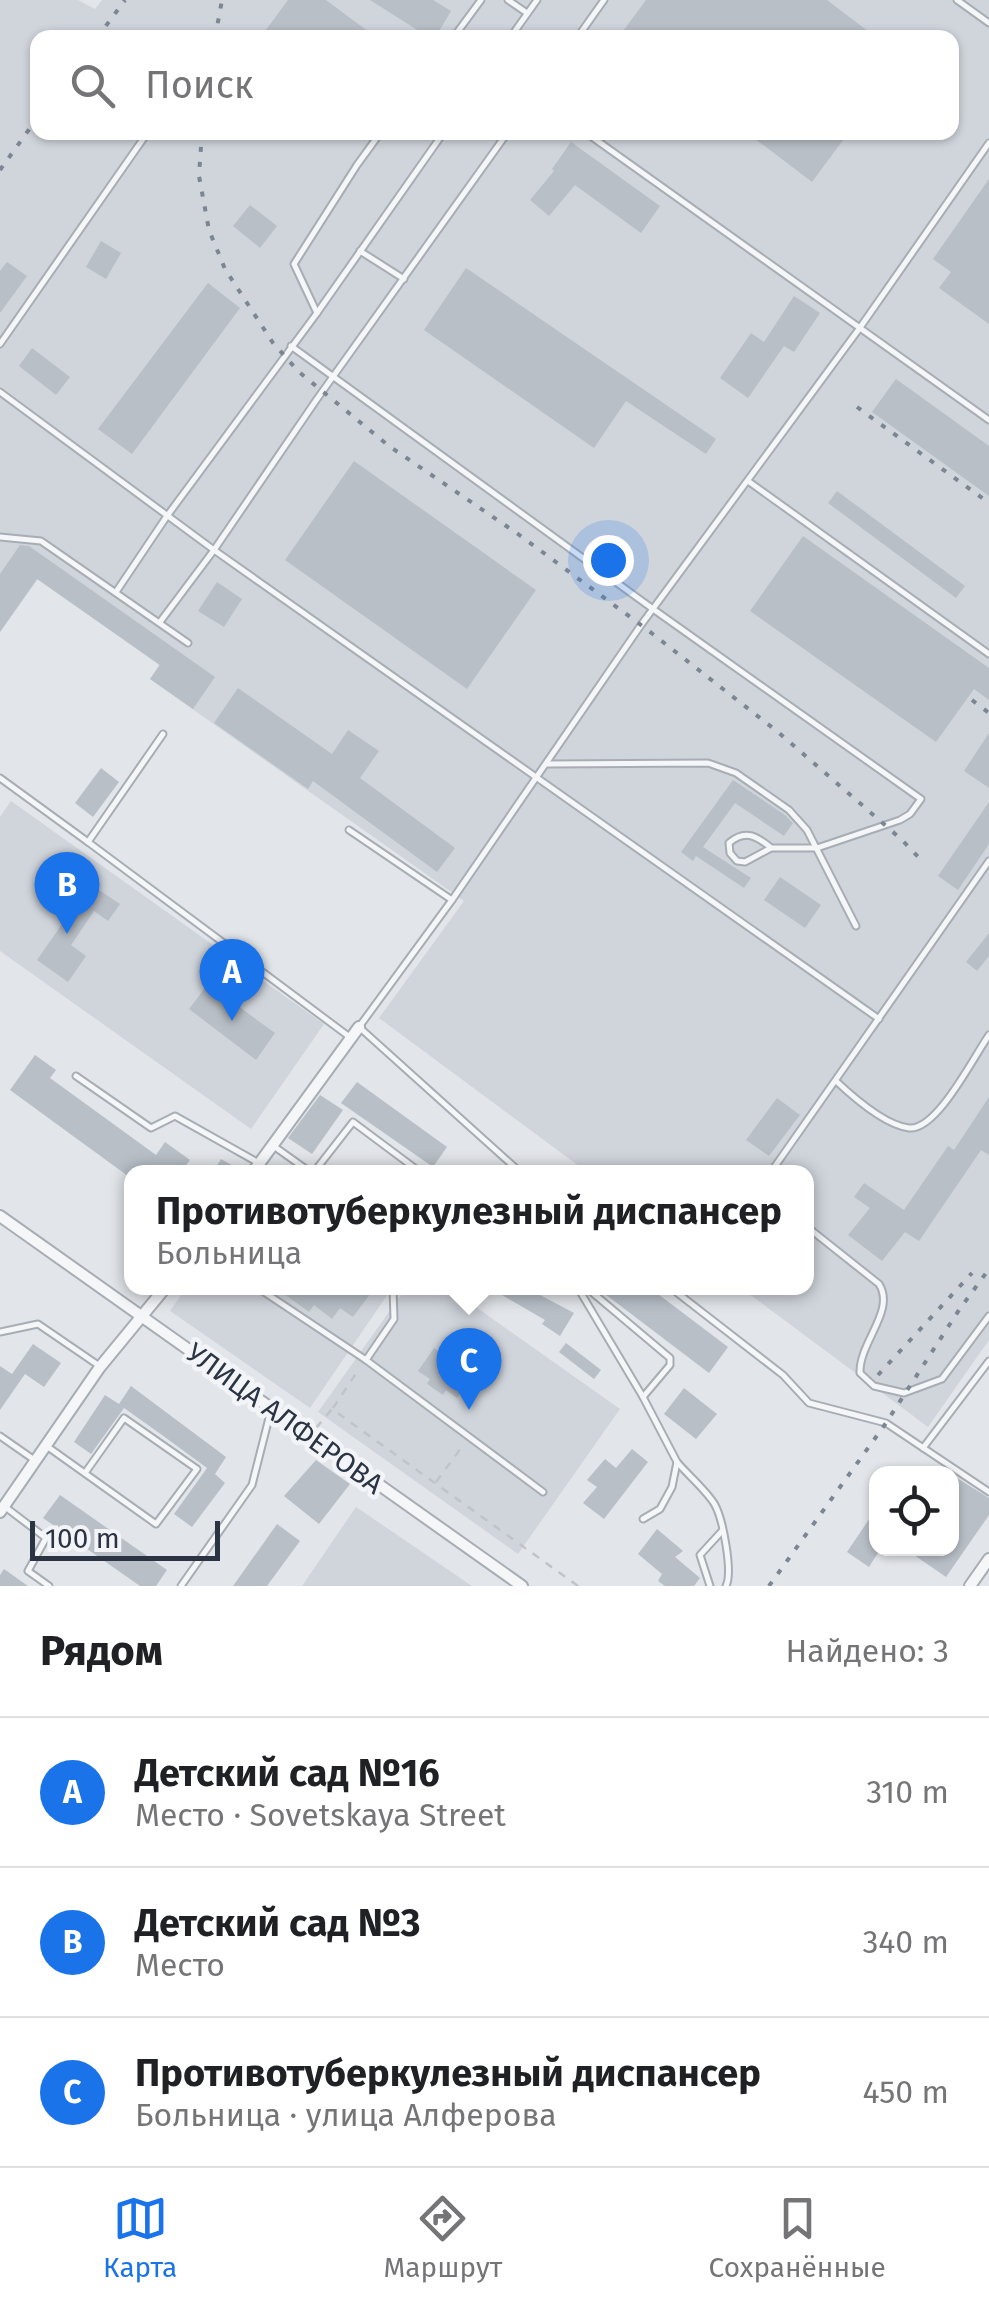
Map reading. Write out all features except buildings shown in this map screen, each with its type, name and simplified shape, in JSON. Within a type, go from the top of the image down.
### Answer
[{"type":"street","points":[[258,1165],[359,1027]]},
{"type":"street","name":"УЛИЦА АЛФЕРОВА","points":[[0,1216],[522,1586]]},
{"type":"street","points":[[2,1509],[100,1367],[158,1295]]},
{"type":"street","points":[[970,1586],[989,1559]]},
{"type":"lane","points":[[458,30],[480,0]]},
{"type":"lane","points":[[508,0],[527,13]]},
{"type":"lane","points":[[515,30],[537,0]]},
{"type":"lane","points":[[583,30],[604,0]]},
{"type":"lane","points":[[957,0],[989,23]]},
{"type":"lane","points":[[0,344],[142,140]]},
{"type":"lane","points":[[317,312],[294,264],[375,140]]},
{"type":"lane","points":[[116,592],[438,140]]},
{"type":"lane","points":[[160,622],[502,140]]},
{"type":"lane","points":[[596,140],[989,420]]},
{"type":"lane","points":[[512,1165],[359,1027],[989,144]]},
{"type":"lane","points":[[360,250],[404,280]]},
{"type":"lane","points":[[291,346],[921,799],[900,820],[817,848],[771,848],[745,862],[736,861],[730,853],[730,843],[747,834],[771,848]]},
{"type":"lane","points":[[0,392],[214,550],[879,1019]]},
{"type":"lane","points":[[748,481],[989,654]]},
{"type":"lane","points":[[0,537],[41,541],[188,643]]},
{"type":"lane","points":[[88,842],[163,734]]},
{"type":"lane","points":[[547,764],[708,763],[736,773],[789,810],[807,830],[856,926]]},
{"type":"lane","points":[[0,778],[351,1038]]},
{"type":"lane","points":[[349,830],[452,900]]},
{"type":"lane","points":[[777,1165],[989,861]]},
{"type":"lane","points":[[836,1081],[857,1101],[889,1120],[908,1128],[920,1127],[938,1113],[989,1034]]},
{"type":"lane","points":[[76,1076],[152,1128],[175,1116],[251,1165]]},
{"type":"lane","points":[[318,1165],[353,1122],[411,1165]]},
{"type":"lane","points":[[272,1146],[301,1165]]},
{"type":"lane","points":[[814,1232],[885,1292],[885,1304],[860,1359],[860,1373],[874,1386],[904,1393],[942,1379],[989,1316]]},
{"type":"lane","points":[[268,1295],[366,1360],[543,1492]]},
{"type":"lane","points":[[366,1360],[394,1318],[393,1295]]},
{"type":"lane","points":[[582,1295],[643,1396],[676,1462],[715,1505],[728,1552],[730,1578],[726,1586]]},
{"type":"lane","points":[[595,1295],[670,1358],[670,1365],[643,1396]]},
{"type":"lane","points":[[680,1295],[768,1363],[810,1403],[886,1424],[989,1492]]},
{"type":"lane","points":[[0,1332],[38,1324],[100,1367]]},
{"type":"lane","points":[[923,1448],[989,1361]]},
{"type":"lane","points":[[181,1586],[252,1485],[272,1410]]},
{"type":"lane","points":[[45,1446],[156,1524],[197,1469],[124,1418],[85,1473]]},
{"type":"lane","points":[[0,1436],[35,1461]]},
{"type":"lane","points":[[644,1519],[660,1509],[672,1487],[676,1462]]},
{"type":"lane","points":[[2,1509],[46,1538],[28,1571],[49,1586]]},
{"type":"lane","points":[[710,1586],[700,1555],[722,1531]]},
{"type":"path","points":[[309,1436],[366,1360]]},
{"type":"path","points":[[332,1409],[578,1586]]},
{"type":"path","points":[[435,1483],[469,1437]]},
{"type":"shaded area","points":[[0,0],[78,0],[95,9],[102,0],[989,0],[989,1340],[928,1427],[750,1295],[814,1295],[814,1165],[578,1165],[379,1018],[464,901],[150,679],[159,665],[38,579],[0,632]]},
{"type":"shaded area","points":[[11,801],[324,1024],[251,1129],[0,951],[0,817]]},
{"type":"shaded area","points":[[181,1295],[387,1295],[310,1408],[170,1311]]},
{"type":"shaded area","points":[[401,1295],[459,1295],[620,1409],[518,1554],[318,1412]]},
{"type":"shaded area","points":[[356,1507],[472,1586],[302,1586]]},
{"type":"railway","points":[[103,30],[125,0]]},
{"type":"railway","points":[[216,30],[222,0]]},
{"type":"railway","points":[[0,170],[30,128]]},
{"type":"railway","points":[[201,140],[199,176],[209,230],[225,269],[273,343],[299,372],[389,446],[518,534],[778,732],[924,863]]},
{"type":"railway","points":[[857,407],[989,503]]},
{"type":"railway","points":[[972,700],[989,713]]},
{"type":"railway","points":[[769,1586],[886,1423],[989,1269]]},
{"type":"railway","points":[[878,1375],[972,1273]]},
{"type":"place","name":"Детский сад №3","points":[[67,934]]},
{"type":"place","name":"Детский сад №16","points":[[232,1021]]},
{"type":"place","name":"Противотуберкулезный диспансер","points":[[469,1410]]}]
